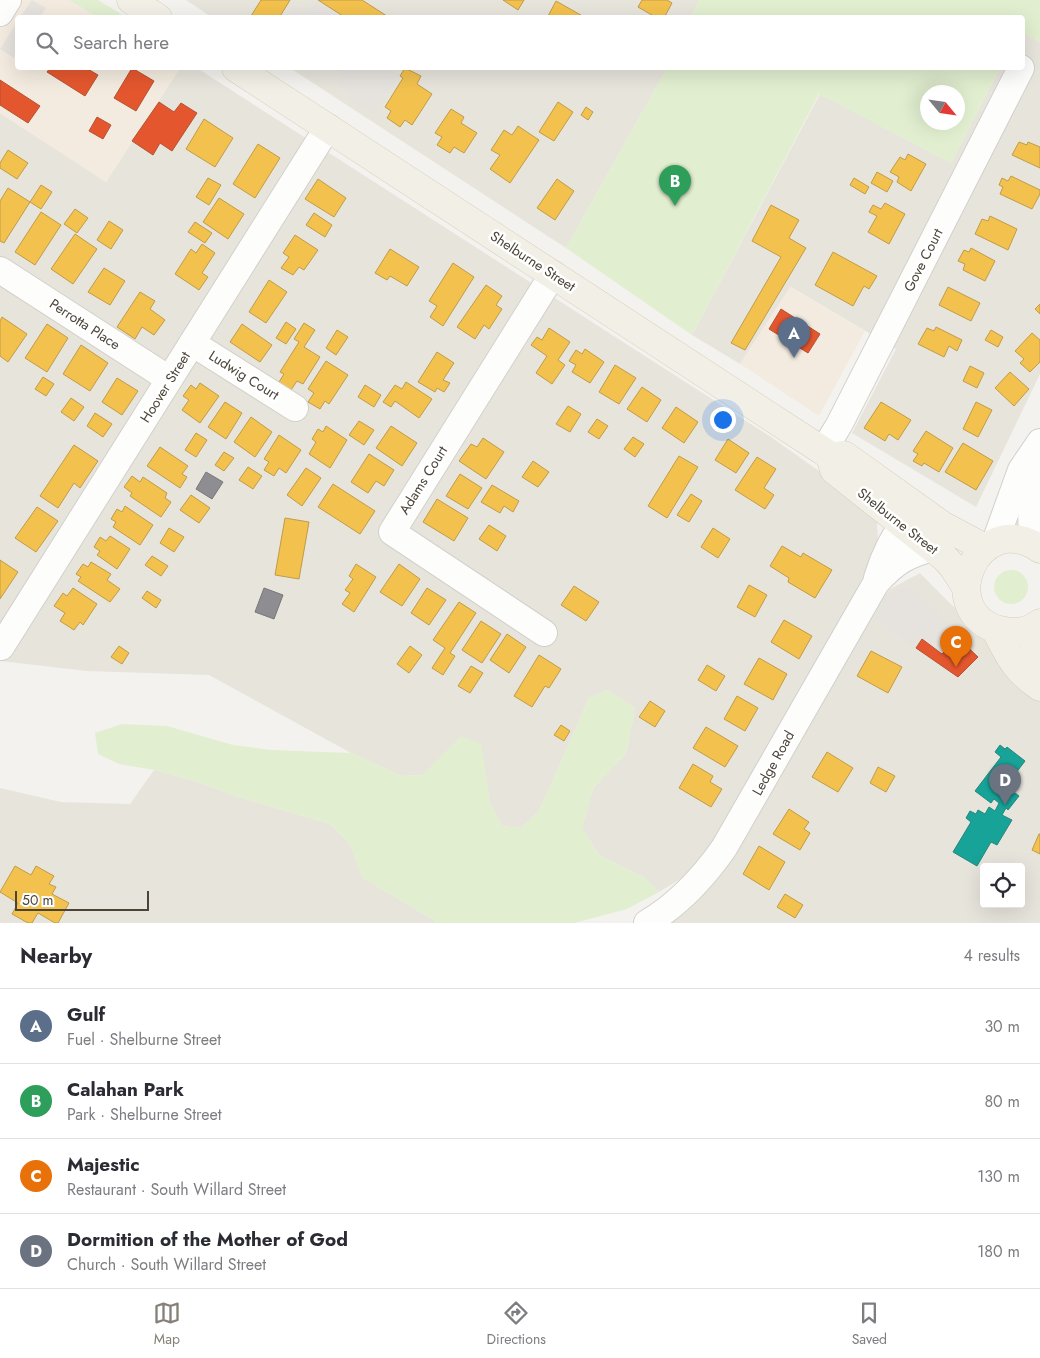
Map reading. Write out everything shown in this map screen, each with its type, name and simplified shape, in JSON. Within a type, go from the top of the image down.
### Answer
[{"type":"main road","points":[[131,0],[154,15]]},
{"type":"main road","name":"Shelburne Street","points":[[239,70],[827,453],[834,470],[908,516],[942,525],[990,545]]},
{"type":"main road","name":"Shelburne Street","points":[[908,516],[934,548],[953,567],[966,588],[966,596],[970,608],[977,617],[996,629],[1014,632],[1026,631],[1038,624]]},
{"type":"main road","points":[[966,588],[971,566],[990,545],[1015,539],[1037,547]]},
{"type":"main road","points":[[1038,624],[1034,650],[1040,681]]},
{"type":"main road","points":[[996,629],[1016,666],[1024,676],[1040,687]]},
{"type":"street","points":[[0,13],[8,0]]},
{"type":"street","name":"Gove Court","points":[[827,453],[839,425],[1019,70]]},
{"type":"street","name":"Hoover Street","points":[[1,647],[328,127]]},
{"type":"street","name":"Perrotta Place","points":[[0,270],[169,379]]},
{"type":"street","name":"Adams Court","points":[[544,633],[392,532],[553,274]]},
{"type":"street","name":"Ludwig Court","points":[[192,343],[295,408]]},
{"type":"street","points":[[990,545],[1021,470],[1040,442]]},
{"type":"street","points":[[1037,547],[1030,525],[1030,512],[1040,446]]},
{"type":"street","name":"Ledge Road","points":[[876,583],[882,561],[908,516]]},
{"type":"street","name":"Ledge Road","points":[[647,923],[681,898],[699,881],[724,848],[876,583],[888,569],[902,559],[934,548]]},
{"type":"shaded area","points":[[0,0],[92,0],[116,15],[15,15],[15,70],[179,70],[106,182],[0,113]]},
{"type":"shaded area","points":[[32,0],[46,8],[41,15],[21,15]]},
{"type":"shaded area","points":[[186,0],[699,0],[692,15],[208,15]]},
{"type":"shaded area","points":[[317,2],[338,15],[289,15],[296,6],[302,11],[312,9]]},
{"type":"shaded area","points":[[15,25],[14,58],[0,49]]},
{"type":"shaded area","points":[[1025,34],[1040,42],[1040,374],[976,507],[852,433],[896,349],[791,287],[740,364],[692,335],[820,94],[951,163],[999,70],[1025,70]]},
{"type":"shaded area","points":[[179,70],[200,70],[771,437],[857,498],[877,521],[878,541],[859,586],[715,844],[692,872],[659,892],[645,878],[599,855],[582,828],[593,788],[626,754],[635,708],[608,690],[589,698],[539,811],[521,828],[502,826],[490,803],[481,745],[422,775],[402,776],[351,753],[209,675],[87,671],[0,661],[0,113],[106,182]]},
{"type":"shaded area","points":[[293,70],[666,70],[566,248]]},
{"type":"shaded area","points":[[336,70],[389,70],[398,75],[374,114],[346,97],[350,92],[337,84],[343,74]]},
{"type":"shaded area","points":[[790,287],[865,331],[819,416],[740,364]]},
{"type":"shaded area","points":[[920,573],[1040,694],[1040,923],[666,923],[685,911],[708,890],[738,850],[871,612],[890,589]]},
{"type":"shaded area","points":[[908,585],[960,635],[942,654],[922,639],[916,648],[875,618],[888,595]]},
{"type":"shaded area","points":[[154,770],[195,781],[235,796],[330,824],[350,844],[363,878],[434,920],[435,923],[0,923],[0,788],[61,802],[130,804]]},
{"type":"green space","points":[[70,0],[98,0],[123,15],[94,15]]},
{"type":"green space","points":[[699,0],[1040,0],[1040,42],[1025,34],[1025,15],[692,15]]},
{"type":"green space","points":[[666,70],[999,70],[951,163],[819,94],[692,335],[566,248]]},
{"type":"green space","points":[[1011,570],[1018,571],[1023,575],[1027,580],[1027,594],[1023,599],[1018,603],[1011,604],[1004,603],[999,599],[995,594],[994,587],[995,580],[999,575],[1004,571]]},
{"type":"green space","points":[[608,690],[635,708],[626,754],[593,788],[582,828],[599,855],[645,878],[659,892],[627,909],[574,923],[435,923],[434,920],[363,878],[350,844],[330,824],[235,796],[195,781],[154,770],[119,764],[98,754],[95,733],[122,724],[167,726],[233,745],[271,750],[351,753],[402,776],[422,775],[461,736],[481,744],[490,803],[502,826],[521,828],[539,811],[589,698]]},
{"type":"building: Homes","points":[[261,0],[290,0],[281,15],[252,15]]},
{"type":"building: Homes","points":[[318,0],[362,0],[385,15],[341,15]]},
{"type":"building: Homes","points":[[503,0],[524,0],[518,10]]},
{"type":"building: Homes","points":[[642,0],[667,0],[672,3],[666,15],[652,15],[638,7]]},
{"type":"building: Homes","points":[[556,1],[581,15],[549,15]]},
{"type":"building: Homes","points":[[404,70],[409,70],[421,76],[417,84],[432,94],[412,125],[405,120],[400,127],[387,118],[391,111],[385,107],[403,78],[400,76]]},
{"type":"building: Homes","points":[[558,102],[573,112],[554,141],[539,132]]},
{"type":"building: Homes","points":[[586,107],[593,112],[588,120],[581,115]]},
{"type":"building: Homes","points":[[451,109],[464,117],[461,123],[477,133],[464,153],[454,147],[450,153],[437,145],[442,137],[435,133]]},
{"type":"building: Homes","points":[[204,119],[233,138],[215,167],[186,149]]},
{"type":"building: Homes","points":[[518,126],[539,140],[510,183],[490,169],[500,155],[491,150],[504,130],[512,135]]},
{"type":"building: Homes","points":[[1019,142],[1027,145],[1028,142],[1040,147],[1040,168],[1012,155]]},
{"type":"building: Homes","points":[[258,144],[280,158],[255,198],[233,184]]},
{"type":"building: Homes","points":[[8,150],[28,163],[17,179],[0,168],[0,163]]},
{"type":"building: Homes","points":[[908,154],[926,164],[911,191],[897,182],[899,177],[890,172],[900,157],[905,160]]},
{"type":"building: Homes","points":[[877,172],[893,181],[887,192],[871,183]]},
{"type":"building: Homes","points":[[1011,176],[1040,190],[1040,194],[1032,209],[1000,194],[1003,187],[999,185],[1002,178],[1008,181]]},
{"type":"building: Homes","points":[[208,178],[221,185],[209,205],[196,197]]},
{"type":"building: Homes","points":[[854,178],[869,187],[865,194],[850,185]]},
{"type":"building: Homes","points":[[318,179],[346,198],[334,217],[305,199]]},
{"type":"building: Homes","points":[[557,179],[574,191],[555,220],[537,208]]},
{"type":"building: Homes","points":[[41,185],[52,192],[41,209],[30,202]]},
{"type":"building: Homes","points":[[8,188],[30,202],[4,243],[0,241],[0,201]]},
{"type":"building: Homes","points":[[219,198],[244,214],[228,239],[203,222]]},
{"type":"building: Homes","points":[[885,203],[905,214],[889,244],[868,232],[877,216],[869,212],[873,205],[881,209]]},
{"type":"building: Homes","points":[[771,205],[799,220],[789,238],[806,248],[745,350],[731,343],[781,257],[752,241]]},
{"type":"building: Homes","points":[[75,209],[88,218],[77,233],[64,224]]},
{"type":"building: Homes","points":[[41,212],[61,225],[35,265],[15,252]]},
{"type":"building: Homes","points":[[314,213],[332,225],[325,237],[306,225]]},
{"type":"building: Homes","points":[[990,216],[1017,229],[1008,250],[975,234],[982,219],[988,221]]},
{"type":"building: Homes","points":[[109,221],[123,230],[111,249],[97,240]]},
{"type":"building: Homes","points":[[195,222],[212,233],[205,243],[188,232]]},
{"type":"building: Homes","points":[[75,234],[97,249],[73,284],[51,269]]},
{"type":"building: Homes","points":[[295,235],[318,250],[304,270],[299,267],[293,275],[281,268],[289,257],[283,253]]},
{"type":"building: Homes","points":[[202,244],[215,253],[202,273],[208,277],[199,290],[175,274],[191,249],[196,253]]},
{"type":"building: Homes","points":[[971,248],[995,261],[985,281],[963,270],[965,264],[958,261],[964,250],[969,252]]},
{"type":"building: Homes","points":[[390,249],[419,267],[407,286],[390,276],[387,280],[375,273]]},
{"type":"building: Homes","points":[[833,252],[877,276],[869,289],[864,286],[853,306],[815,285]]},
{"type":"building: Homes","points":[[453,263],[474,277],[443,326],[430,317],[437,306],[429,301]]},
{"type":"building: Homes","points":[[104,268],[125,281],[110,305],[88,292]]},
{"type":"building: Homes","points":[[269,280],[287,292],[266,323],[249,312]]},
{"type":"building: Homes","points":[[486,285],[502,296],[496,305],[502,309],[489,329],[484,325],[475,339],[457,327]]},
{"type":"building: Homes","points":[[948,287],[980,303],[971,321],[939,305]]},
{"type":"building: Homes","points":[[140,292],[155,301],[150,309],[165,320],[154,335],[142,327],[135,339],[117,327]]},
{"type":"building: Homes","points":[[1040,304],[1040,314],[1035,309]]},
{"type":"building: Homes","points":[[2,317],[27,334],[8,362],[0,356],[0,321]]},
{"type":"building: Homes","points":[[286,322],[296,329],[286,344],[276,338]]},
{"type":"building: Homes","points":[[304,323],[315,330],[304,347],[320,357],[303,384],[297,381],[291,390],[279,382],[284,374],[280,372],[299,342],[294,339]]},
{"type":"building: Homes","points":[[47,324],[68,338],[47,372],[25,358]]},
{"type":"building: Homes","points":[[242,324],[272,345],[260,362],[230,342]]},
{"type":"building: Homes","points":[[936,327],[962,340],[957,351],[949,346],[944,357],[918,344],[927,328],[934,331]]},
{"type":"building: Homes","points":[[549,328],[570,342],[558,360],[565,365],[552,384],[536,373],[547,356],[531,345],[537,337],[542,340]]},
{"type":"building: Homes","points":[[337,330],[348,337],[336,355],[326,348]]},
{"type":"building: Homes","points":[[991,330],[1003,337],[998,347],[985,340]]},
{"type":"building: Homes","points":[[1032,333],[1040,340],[1040,362],[1030,372],[1020,363],[1024,359],[1015,351]]},
{"type":"building: Homes","points":[[81,345],[108,363],[90,391],[63,374]]},
{"type":"building: Homes","points":[[585,349],[604,362],[590,383],[572,372],[576,365],[569,361],[576,350],[582,354]]},
{"type":"building: Homes","points":[[437,352],[454,363],[443,380],[450,383],[444,392],[437,388],[435,392],[418,382]]},
{"type":"building: Homes","points":[[326,361],[348,375],[329,404],[325,401],[320,409],[308,402],[314,393],[308,389]]},
{"type":"building: Homes","points":[[615,365],[636,378],[619,404],[599,392]]},
{"type":"building: Homes","points":[[970,366],[984,373],[977,388],[963,381]]},
{"type":"building: Homes","points":[[1010,372],[1029,389],[1014,406],[995,388]]},
{"type":"building: Homes","points":[[43,377],[54,384],[46,396],[35,389]]},
{"type":"building: Homes","points":[[117,378],[138,391],[122,415],[102,402]]},
{"type":"building: Homes","points":[[406,382],[432,399],[419,418],[395,401],[391,407],[383,402],[395,385],[402,389]]},
{"type":"building: Homes","points":[[200,383],[219,396],[200,423],[182,410],[189,400],[183,396],[191,385],[196,389]]},
{"type":"building: Homes","points":[[365,385],[381,395],[374,407],[358,397]]},
{"type":"building: Homes","points":[[642,387],[661,400],[647,422],[627,409]]},
{"type":"building: Homes","points":[[71,398],[84,407],[74,421],[61,412]]},
{"type":"building: Homes","points":[[225,402],[242,413],[226,439],[208,427]]},
{"type":"building: Homes","points":[[881,402],[911,420],[898,440],[889,434],[885,441],[864,428]]},
{"type":"building: Homes","points":[[976,402],[992,410],[978,437],[963,429]]},
{"type":"building: Homes","points":[[568,406],[581,414],[570,432],[556,424]]},
{"type":"building: Homes","points":[[676,407],[698,422],[684,443],[662,428]]},
{"type":"building: Homes","points":[[95,413],[112,424],[103,437],[87,426]]},
{"type":"building: Homes","points":[[251,417],[272,432],[255,457],[234,442]]},
{"type":"building: Homes","points":[[597,419],[608,426],[599,439],[588,432]]},
{"type":"building: Homes","points":[[359,421],[374,430],[364,445],[349,435]]},
{"type":"building: Homes","points":[[326,426],[347,440],[330,468],[309,454],[316,442],[312,439],[318,429],[323,432]]},
{"type":"building: Homes","points":[[391,426],[417,443],[402,466],[376,448]]},
{"type":"building: Homes","points":[[926,431],[953,448],[939,472],[924,463],[922,466],[913,461],[918,454],[913,451]]},
{"type":"building: Homes","points":[[196,433],[207,440],[196,457],[185,450]]},
{"type":"building: Homes","points":[[279,435],[301,450],[286,473],[279,468],[274,476],[264,470],[269,462],[264,459]]},
{"type":"building: Homes","points":[[633,437],[644,444],[635,457],[624,449]]},
{"type":"building: Homes","points":[[483,438],[504,452],[486,479],[459,461],[471,444],[477,447]]},
{"type":"building: Homes","points":[[728,439],[749,453],[736,473],[715,460]]},
{"type":"building: Homes","points":[[963,443],[993,461],[976,490],[945,472]]},
{"type":"building: Homes","points":[[74,445],[98,461],[80,488],[74,483],[58,508],[40,496]]},
{"type":"building: Homes","points":[[160,447],[188,466],[182,474],[187,477],[180,488],[147,466]]},
{"type":"building: Homes","points":[[224,452],[234,458],[224,471],[215,465]]},
{"type":"building: Homes","points":[[369,454],[394,470],[384,486],[376,481],[368,493],[351,482]]},
{"type":"building: Homes","points":[[679,456],[698,467],[667,518],[648,506]]},
{"type":"building: Homes","points":[[757,457],[776,469],[764,488],[774,495],[765,509],[735,490]]},
{"type":"building: Homes","points":[[533,461],[549,472],[538,487],[522,477]]},
{"type":"building: Homes","points":[[248,467],[262,476],[253,489],[239,480]]},
{"type":"building: Homes","points":[[306,468],[321,478],[302,506],[287,495]]},
{"type":"building: Homes","points":[[460,474],[482,488],[468,509],[446,496]]},
{"type":"building: Homes","points":[[132,476],[140,482],[143,477],[167,493],[165,498],[171,502],[161,517],[130,496],[132,493],[124,487]]},
{"type":"building: Homes","points":[[333,484],[375,511],[360,534],[318,507]]},
{"type":"building: Homes","points":[[492,485],[519,501],[513,512],[504,506],[500,513],[481,502]]},
{"type":"building: Homes","points":[[691,494],[702,501],[689,522],[677,515]]},
{"type":"building: Homes","points":[[191,495],[210,508],[199,523],[180,510]]},
{"type":"building: Homes","points":[[437,499],[468,518],[454,541],[423,522]]},
{"type":"building: Homes","points":[[125,506],[153,525],[140,545],[113,527],[116,522],[111,519],[117,509],[122,512]]},
{"type":"building: Homes","points":[[37,507],[58,521],[36,552],[15,538]]},
{"type":"building: Homes","points":[[285,518],[309,522],[299,579],[275,575]]},
{"type":"building: Homes","points":[[489,525],[506,536],[497,551],[479,539]]},
{"type":"building: Homes","points":[[169,528],[184,537],[174,552],[160,543]]},
{"type":"building: Homes","points":[[713,528],[730,539],[718,558],[701,547]]},
{"type":"building: Homes","points":[[110,536],[130,549],[117,569],[97,555],[100,551],[94,547],[100,537],[106,541]]},
{"type":"building: Homes","points":[[782,546],[801,557],[803,553],[832,570],[815,598],[788,582],[789,578],[770,566]]},
{"type":"building: Homes","points":[[152,556],[168,566],[161,576],[145,565]]},
{"type":"building: Homes","points":[[0,560],[18,572],[0,599]]},
{"type":"building: Homes","points":[[91,562],[111,574],[107,580],[120,589],[110,602],[78,581],[81,577],[76,574],[83,564],[88,567]]},
{"type":"building: Homes","points":[[356,564],[376,577],[354,612],[342,604],[350,593],[345,590],[353,579],[349,576]]},
{"type":"building: Homes","points":[[399,564],[420,579],[402,606],[380,592]]},
{"type":"building: Homes","points":[[749,585],[767,595],[755,617],[737,607]]},
{"type":"building: Homes","points":[[574,586],[599,602],[586,621],[561,605]]},
{"type":"building: Homes","points":[[73,588],[97,604],[83,625],[80,622],[74,630],[60,621],[65,613],[54,606],[63,593],[67,596]]},
{"type":"building: Homes","points":[[427,588],[446,600],[429,625],[411,613]]},
{"type":"building: Homes","points":[[147,591],[161,600],[156,608],[142,598]]},
{"type":"building: Homes","points":[[459,602],[476,613],[450,653],[455,656],[443,675],[432,668],[445,648],[433,640]]},
{"type":"building: Homes","points":[[784,620],[812,636],[799,659],[771,642]]},
{"type":"building: Homes","points":[[481,621],[501,634],[482,663],[462,650]]},
{"type":"building: Homes","points":[[507,634],[526,647],[509,673],[490,660]]},
{"type":"building: Homes","points":[[119,646],[129,653],[122,664],[111,657]]},
{"type":"building: Homes","points":[[410,646],[422,655],[409,673],[397,664]]},
{"type":"building: Homes","points":[[871,651],[902,667],[888,693],[857,676]]},
{"type":"building: Homes","points":[[539,655],[561,669],[549,688],[545,686],[532,707],[514,696]]},
{"type":"building: Homes","points":[[759,658],[787,674],[773,700],[744,684]]},
{"type":"building: Homes","points":[[707,665],[725,676],[716,691],[698,680]]},
{"type":"building: Homes","points":[[471,666],[483,673],[470,693],[458,686]]},
{"type":"building: Homes","points":[[737,696],[758,708],[745,731],[724,719]]},
{"type":"building: Homes","points":[[650,701],[665,711],[655,727],[639,717]]},
{"type":"building: Homes","points":[[561,725],[570,731],[564,741],[554,735]]},
{"type":"building: Homes","points":[[706,727],[738,746],[725,767],[693,748]]},
{"type":"building: Homes","points":[[827,752],[853,768],[838,792],[812,777]]},
{"type":"building: Homes","points":[[693,764],[713,776],[710,782],[722,789],[711,807],[679,788]]},
{"type":"building: Homes","points":[[878,767],[895,776],[886,792],[870,783]]},
{"type":"building: Homes","points":[[789,809],[809,822],[804,829],[810,833],[800,850],[773,834]]},
{"type":"building: Homes","points":[[1040,834],[1040,854],[1032,850]]},
{"type":"building: Homes","points":[[759,846],[785,862],[769,890],[743,874]]},
{"type":"building: Homes","points":[[15,866],[31,875],[36,866],[54,876],[49,884],[56,887],[52,894],[69,903],[58,923],[38,913],[32,923],[28,923],[12,914],[18,903],[0,892]]},
{"type":"building: Homes","points":[[785,894],[803,905],[795,918],[777,907]]},
{"type":"building: Shops","points":[[48,70],[89,70],[98,75],[85,96],[47,72]]},
{"type":"building: Shops","points":[[131,70],[135,70],[154,81],[136,111],[114,98]]},
{"type":"building: Shops","points":[[0,80],[40,106],[28,123],[0,105]]},
{"type":"building: Shops","points":[[159,102],[174,112],[181,103],[197,113],[172,151],[160,143],[153,155],[132,141]]},
{"type":"building: Shops","points":[[97,117],[111,125],[103,139],[89,131]]},
{"type":"building: Shops","points":[[781,309],[820,334],[808,353],[769,329]]},
{"type":"building: Shops","points":[[958,638],[978,657],[958,677],[916,648],[922,639],[942,654]]},
{"type":"building: Public","points":[[1000,745],[1005,749],[1007,747],[1025,761],[1006,786],[1019,796],[1008,810],[1006,808],[1002,815],[1012,820],[997,845],[991,842],[977,866],[953,852],[971,822],[966,818],[970,811],[976,814],[978,810],[985,814],[989,807],[995,811],[999,803],[994,799],[991,803],[975,791],[1001,757],[995,752]]},
{"type":"building: Industry","points":[[206,472],[223,482],[212,499],[196,489]]},
{"type":"building: Industry","points":[[264,588],[283,595],[274,619],[255,612]]},
{"type":"place","name":"Calahan Park","points":[[675,206]]},
{"type":"place","name":"Gulf","points":[[794,358]]},
{"type":"place","name":"Majestic","points":[[956,667]]},
{"type":"place","name":"Dormition of the Mother of God","points":[[1005,805]]}]
